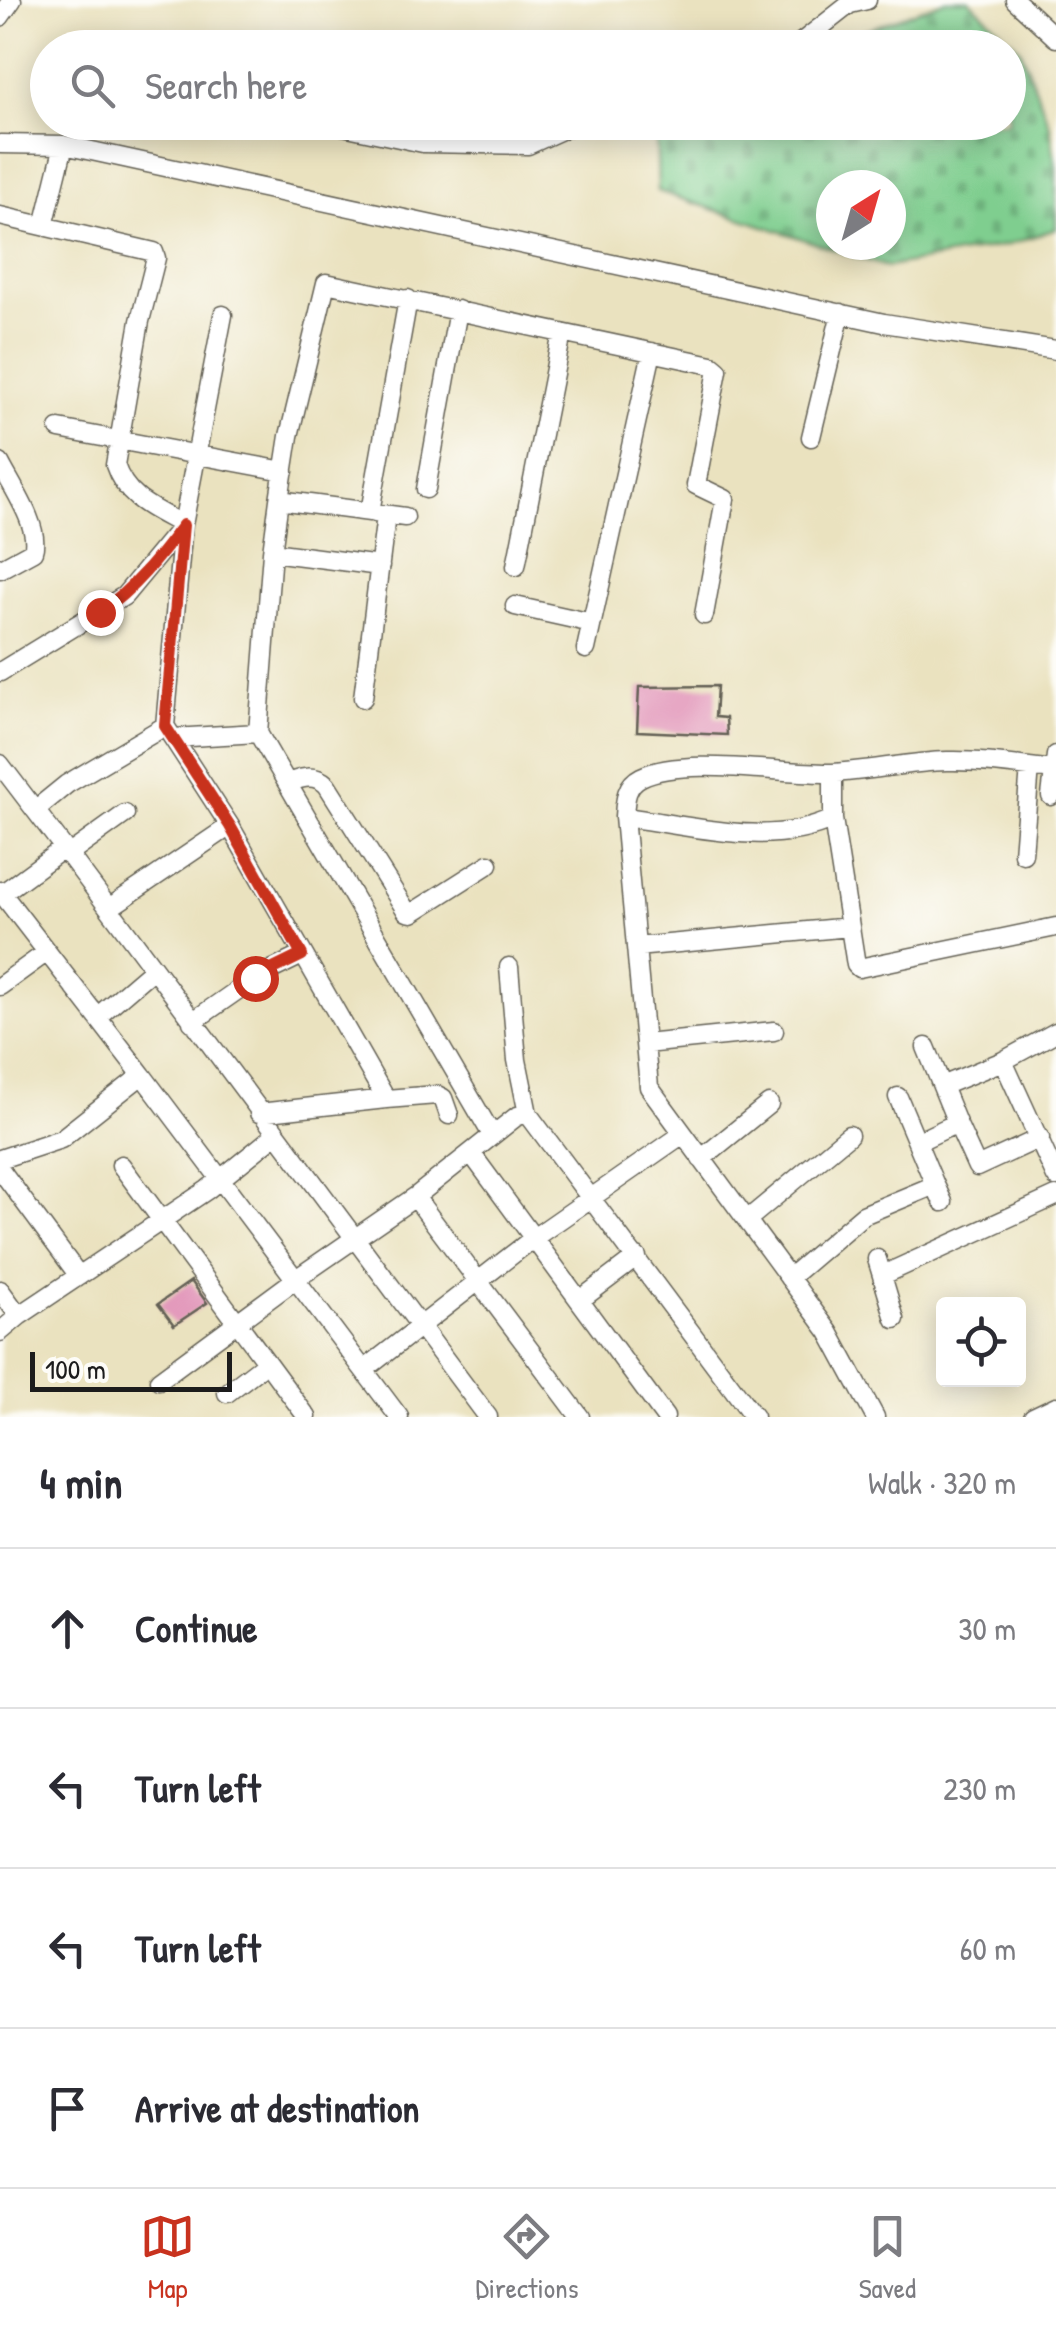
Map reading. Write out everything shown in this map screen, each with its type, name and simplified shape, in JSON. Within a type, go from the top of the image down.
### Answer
[{"type":"street","points":[[0,17],[12,0]]},
{"type":"street","points":[[817,30],[850,4],[867,0]]},
{"type":"street","points":[[1015,0],[1056,38]]},
{"type":"street","points":[[410,140],[528,144],[537,140]]},
{"type":"street","points":[[0,144],[64,145],[841,313],[1056,350]]},
{"type":"street","points":[[44,226],[64,145]]},
{"type":"street","points":[[0,216],[154,252],[156,258],[114,465],[121,483],[136,499],[183,525]]},
{"type":"street","points":[[492,1136],[258,733],[279,500],[326,283],[712,365],[718,370],[696,485],[726,499],[704,615]]},
{"type":"street","points":[[363,698],[387,515],[408,299]]},
{"type":"street","points":[[426,489],[458,310]]},
{"type":"street","points":[[811,437],[841,313]]},
{"type":"street","points":[[223,314],[183,525],[169,732],[230,826],[386,1099]]},
{"type":"street","points":[[516,566],[562,333]]},
{"type":"street","points":[[586,649],[652,352]]},
{"type":"street","points":[[59,429],[284,471]]},
{"type":"street","points":[[0,464],[34,529],[36,542],[33,551],[0,570]]},
{"type":"street","points":[[279,500],[387,515]]},
{"type":"street","points":[[0,672],[124,596],[183,525]]},
{"type":"street","points":[[272,552],[380,566]]},
{"type":"street","points":[[515,606],[592,623]]},
{"type":"street","points":[[35,810],[67,784],[169,732],[258,733]]},
{"type":"street","points":[[875,1417],[829,1332],[649,1088],[624,816],[626,796],[631,784],[656,772],[834,772],[948,761],[1030,767],[1055,763],[1051,796]]},
{"type":"street","points":[[0,764],[488,1417]]},
{"type":"street","points":[[1023,854],[1030,767]]},
{"type":"street","points":[[834,772],[833,819],[859,968],[1056,927]]},
{"type":"street","points":[[288,782],[309,776],[326,784],[407,912],[489,864]]},
{"type":"street","points":[[124,814],[1,893],[398,1417]]},
{"type":"street","points":[[624,816],[748,833],[808,829],[833,819]]},
{"type":"street","points":[[108,908],[230,826]]},
{"type":"street","points":[[636,947],[850,927]]},
{"type":"street","points":[[0,986],[47,952]]},
{"type":"street","points":[[192,1022],[255,978],[302,955]]},
{"type":"street","points":[[509,968],[517,1060],[528,1114],[754,1417]]},
{"type":"street","points":[[97,1016],[153,970]]},
{"type":"street","points":[[645,1044],[774,1031]]},
{"type":"street","points":[[942,1086],[1056,1032]]},
{"type":"street","points":[[926,1048],[977,1167],[1040,1138]]},
{"type":"street","points":[[1003,1060],[1056,1178]]},
{"type":"street","points":[[79,1276],[2,1158],[61,1139],[142,1076]]},
{"type":"street","points":[[259,1113],[437,1094],[449,1115]]},
{"type":"street","points":[[789,1278],[864,1216],[939,1194],[898,1097]]},
{"type":"street","points":[[701,1159],[769,1104]]},
{"type":"street","points":[[159,1380],[415,1197],[517,1116],[528,1114]]},
{"type":"street","points":[[917,1142],[957,1123]]},
{"type":"street","points":[[364,1370],[535,1237],[683,1134]]},
{"type":"street","points":[[0,1332],[220,1180],[275,1135]]},
{"type":"street","points":[[747,1220],[849,1135]]},
{"type":"street","points":[[470,1152],[666,1417]]},
{"type":"street","points":[[121,1165],[307,1417]]},
{"type":"street","points":[[895,1319],[880,1267],[1056,1196]]},
{"type":"street","points":[[415,1197],[580,1417]]},
{"type":"street","points":[[580,1300],[636,1257]]},
{"type":"street","points":[[0,1290],[19,1316]]},
{"type":"street","points":[[227,1393],[266,1363]]},
{"type":"street","points":[[1034,1417],[1056,1406]]},
{"type":"green space","points":[[946,0],[969,0],[1000,30],[866,30]]},
{"type":"green space","points":[[1026,64],[1050,126],[1056,168],[1056,229],[1008,245],[887,267],[866,260],[906,260],[906,170],[816,170],[816,243],[658,191],[656,140],[1026,140]]},
{"type":"building","points":[[717,686],[715,717],[726,718],[727,735],[637,731],[639,687]]},
{"type":"building","points":[[191,1281],[207,1303],[174,1325],[158,1304]]},
{"type":"route","points":[[100,612],[144,576],[183,525],[165,726],[230,826],[302,955],[255,978]]}]
